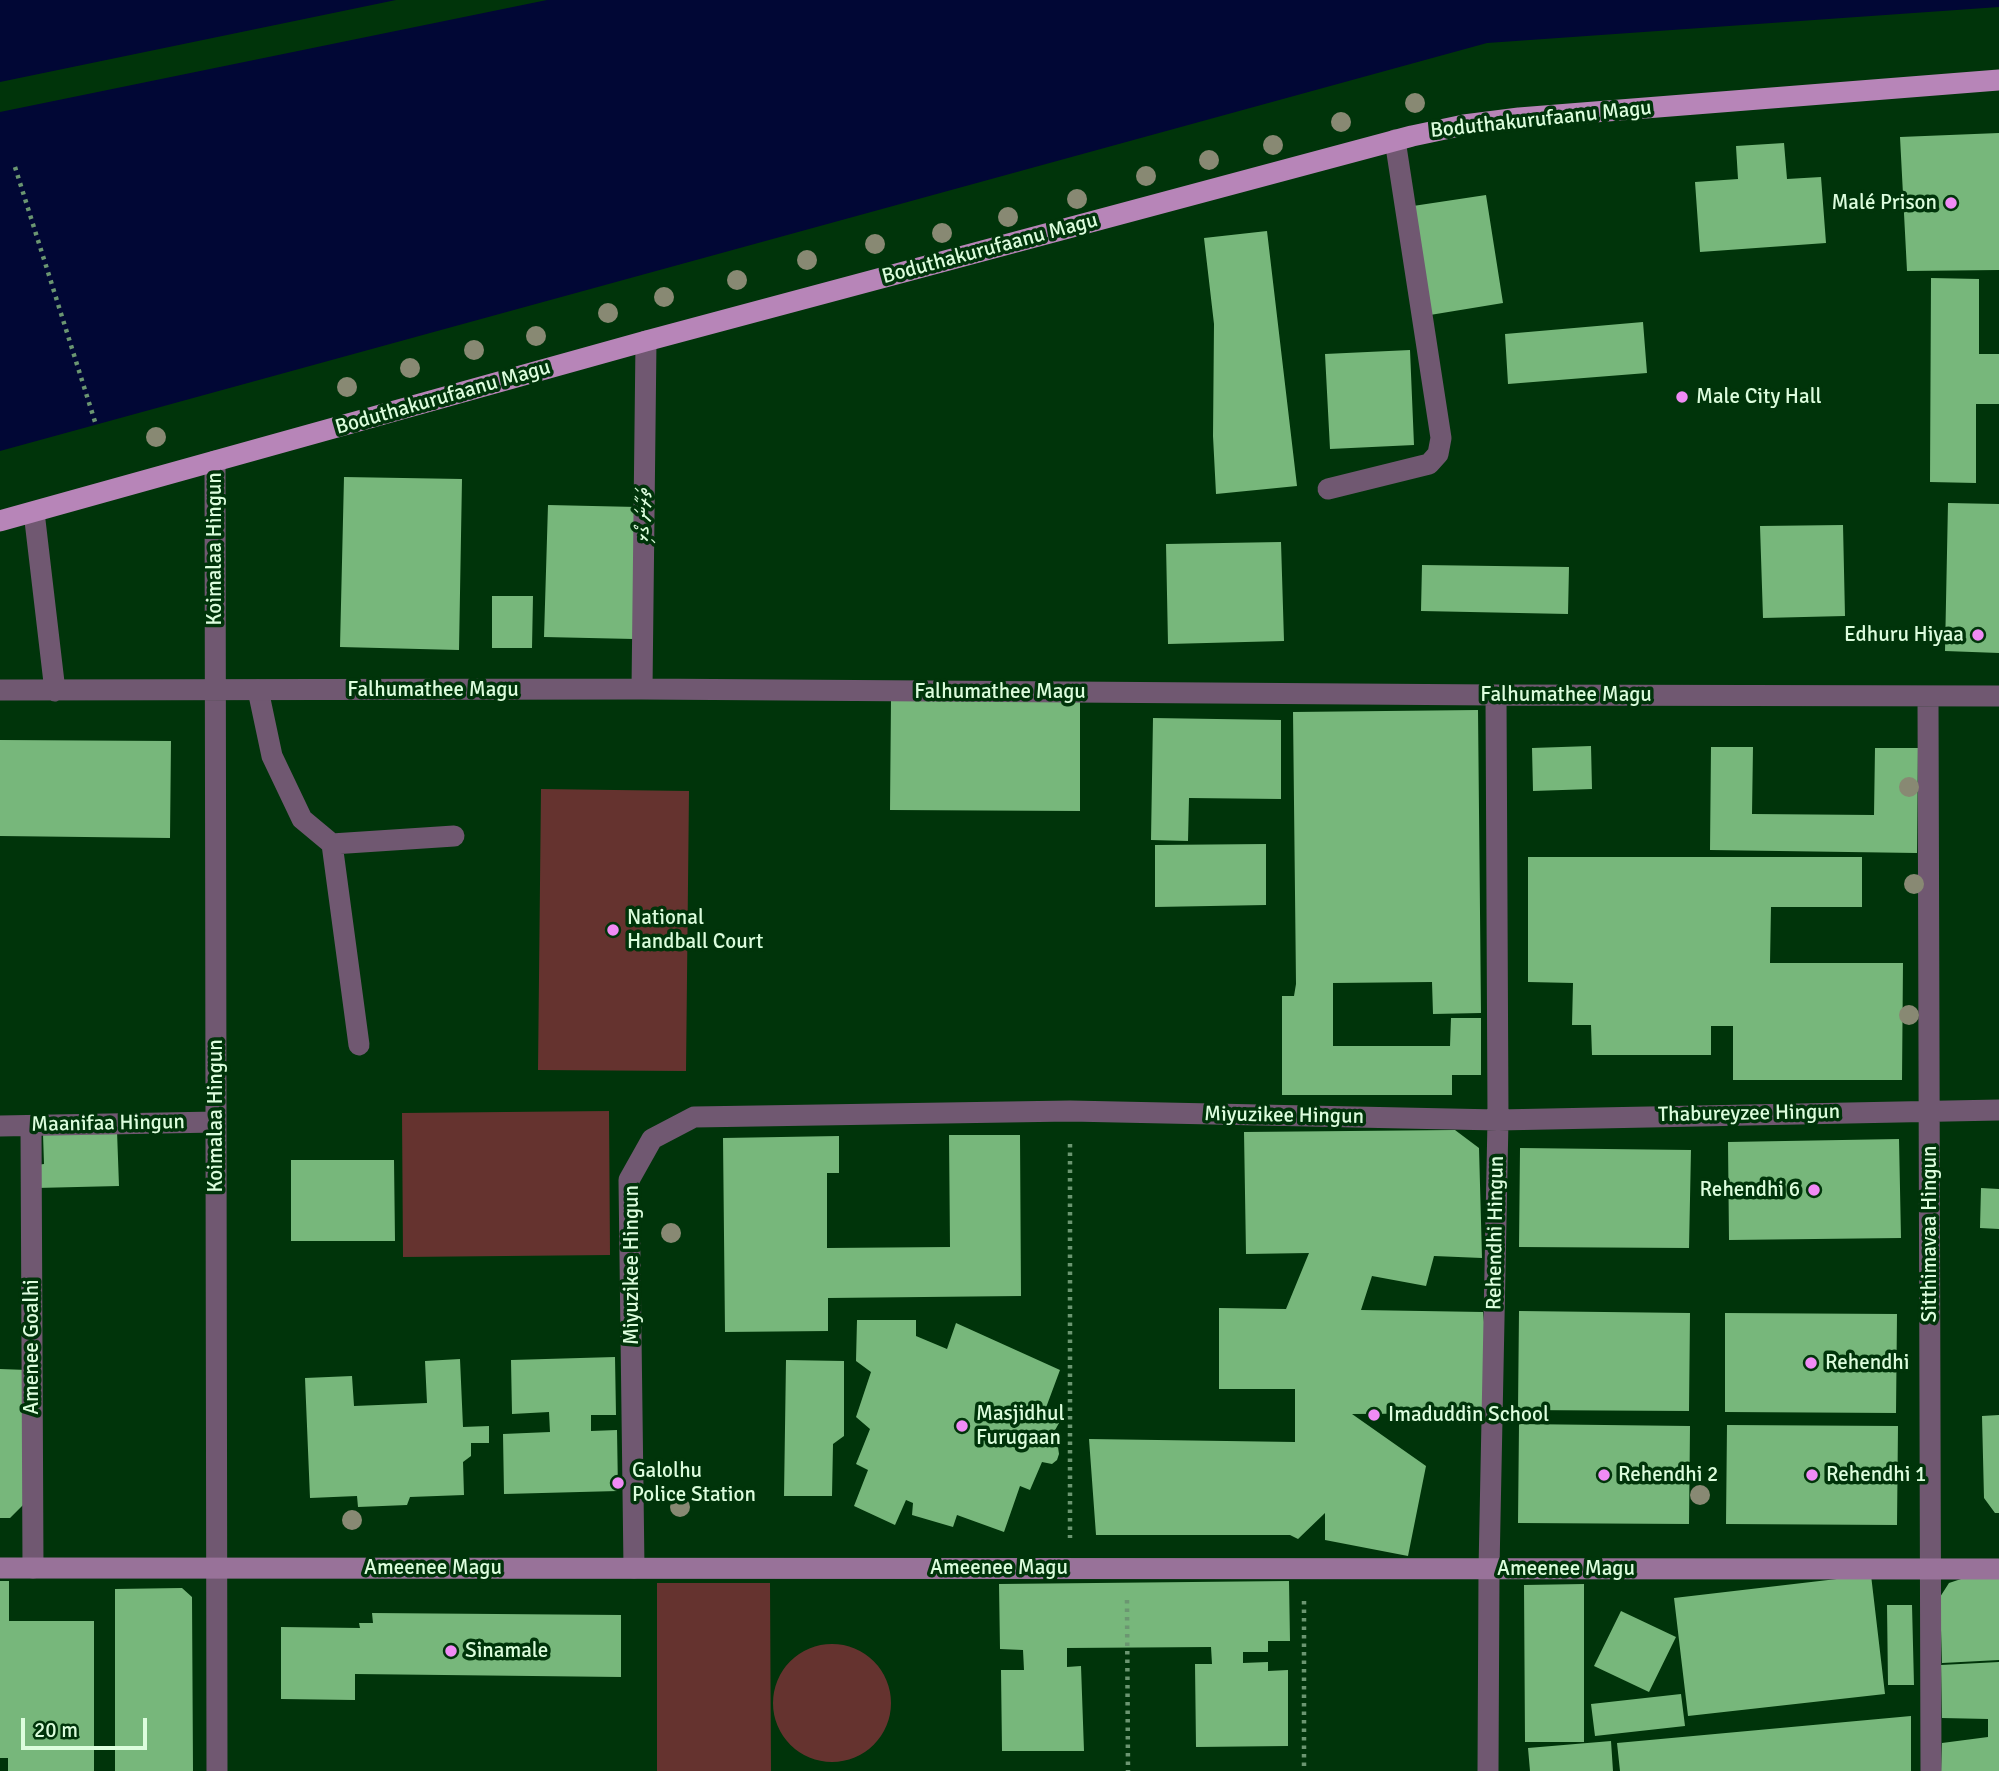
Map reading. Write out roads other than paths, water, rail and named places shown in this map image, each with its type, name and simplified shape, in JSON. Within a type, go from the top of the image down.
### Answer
[{"type":"main road","name":"Boduthakurufaanu Magu","points":[[0,521],[646,341],[1395,140],[1464,125],[1519,118],[1999,80]]},
{"type":"street","points":[[1328,489],[1429,464],[1438,454],[1441,438],[1395,140]]},
{"type":"street","name":"ތަރާނަ ގޯޅި","points":[[642,690],[646,341]]},
{"type":"street","name":"Koimalaa Hingun","points":[[215,461],[217,1771]]},
{"type":"street","points":[[34,512],[55,691]]},
{"type":"street","name":"Falhumathee Magu","points":[[0,690],[1999,696]]},
{"type":"street","points":[[258,690],[272,756],[302,819],[332,844],[359,1045]]},
{"type":"street","name":"Rehendhi Hingun","points":[[1488,1771],[1489,1569],[1498,1120],[1496,695]]},
{"type":"street","name":"Sitthimavaa Hingun","points":[[1928,697],[1931,1771]]},
{"type":"street","points":[[332,844],[454,836]]},
{"type":"street","name":"Thabureyzee Hingun","points":[[1498,1120],[1999,1110]]},
{"type":"street","name":"Miyuzikee Hingun","points":[[634,1568],[629,1180],[652,1139],[694,1117],[1070,1111],[1498,1120]]},
{"type":"street","name":"Maanifaa Hingun","points":[[0,1126],[216,1122]]},
{"type":"street","name":"Amenee Goalhi","points":[[31,1126],[33,1568]]},
{"type":"street","name":"Ameenee Magu","points":[[0,1568],[1999,1569]]},
{"type":"place","name":"Malé Prison","points":[[1951,203]]},
{"type":"place","name":"Male City Hall","points":[[1682,397]]},
{"type":"place","name":"Edhuru Hiyaa","points":[[1978,635]]},
{"type":"place","name":"National Handball Court","points":[[613,930]]},
{"type":"place","name":"Rehendhi 6","points":[[1814,1190]]},
{"type":"place","name":"Rehendhi","points":[[1811,1363]]},
{"type":"place","name":"Imaduddin School","points":[[1374,1415]]},
{"type":"place","name":"Masjidhul Furugaan","points":[[962,1426]]},
{"type":"place","name":"Rehendhi 2","points":[[1604,1475]]},
{"type":"place","name":"Rehendhi 1","points":[[1812,1475]]},
{"type":"place","name":"Galolhu Police Station","points":[[618,1483]]},
{"type":"place","name":"Sinamale","points":[[451,1651]]}]
